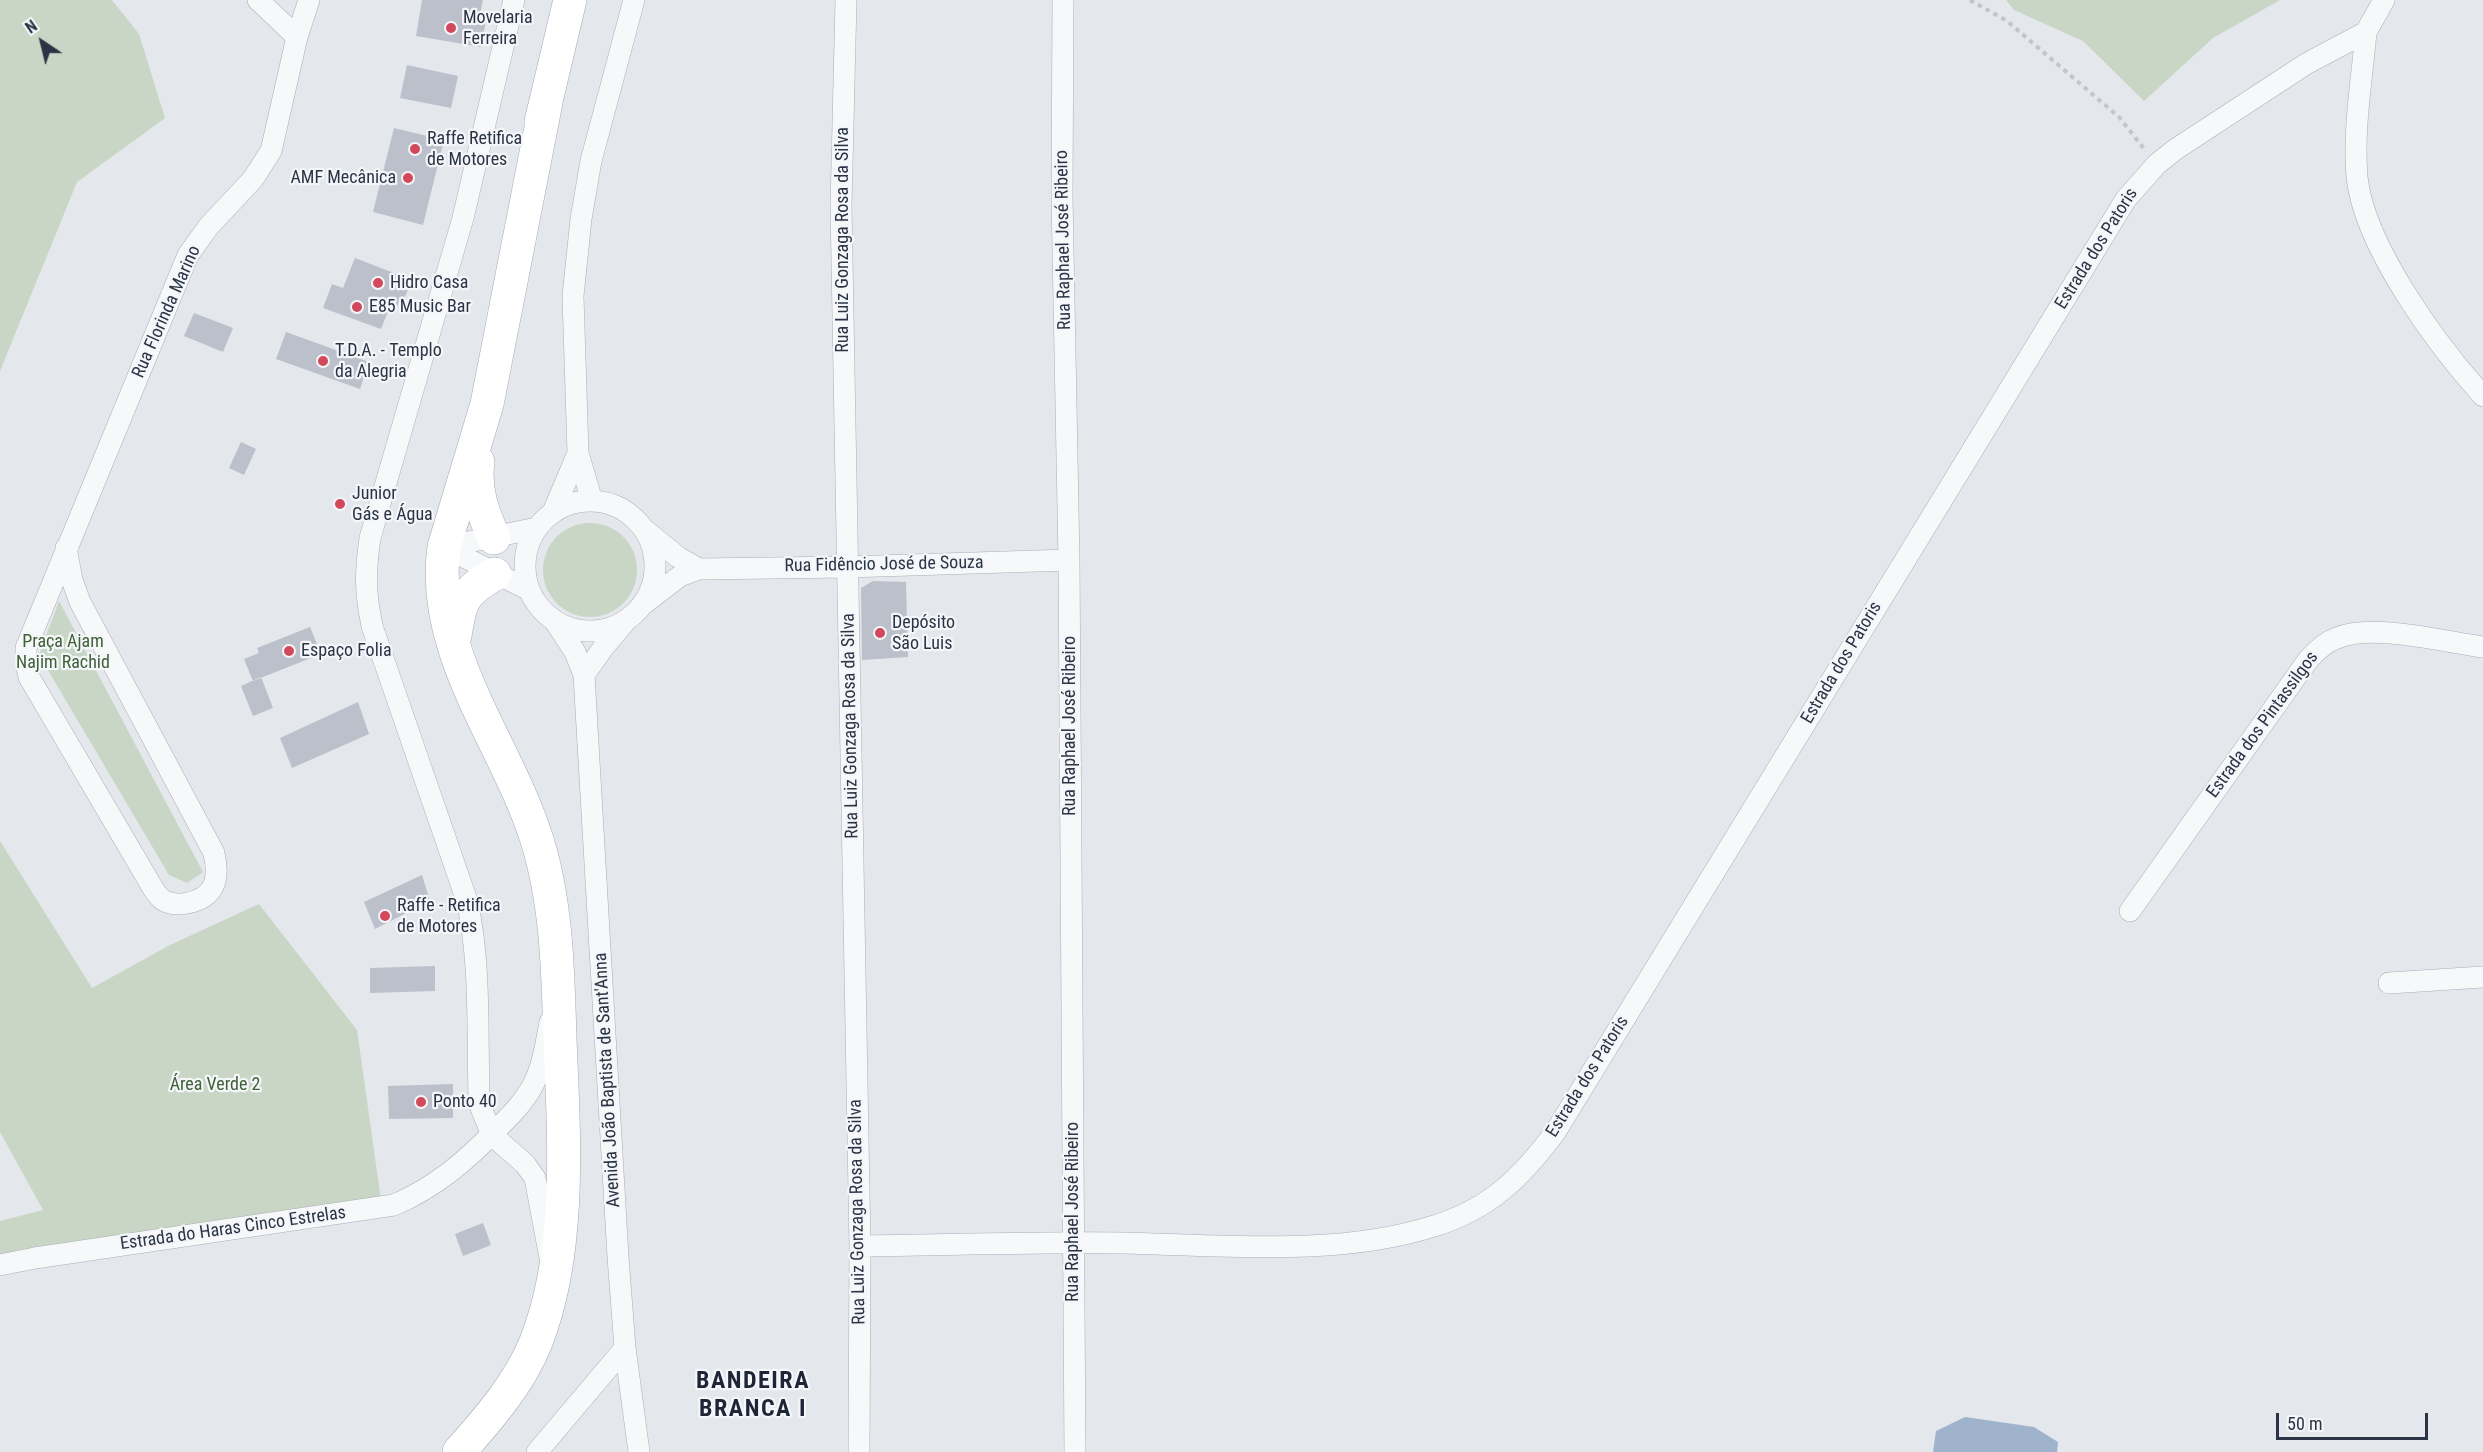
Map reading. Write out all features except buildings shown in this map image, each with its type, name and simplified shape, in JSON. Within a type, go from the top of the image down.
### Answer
[{"type":"main road","points":[[523,805],[460,708],[434,648],[420,584],[424,555],[452,470],[489,313],[546,102],[570,0]]},
{"type":"main road","points":[[494,538],[483,512],[476,476],[487,404],[546,102]]},
{"type":"main road","points":[[420,584],[444,547],[487,404]]},
{"type":"main road","points":[[452,470],[442,565],[444,596],[453,646],[523,805],[545,872],[552,907],[558,982],[565,1153],[555,1277],[536,1342],[522,1371],[503,1401],[459,1452]]},
{"type":"main road","points":[[453,646],[459,609],[463,599],[471,589],[495,574]]},
{"type":"street","points":[[258,0],[297,37]]},
{"type":"street","name":"Rua Florinda Marino","points":[[66,548],[188,255],[209,226],[253,179],[271,151],[297,37],[309,0]]},
{"type":"street","points":[[514,0],[463,218],[370,538],[365,572],[366,597],[372,626],[467,901],[473,927],[476,960],[478,1095],[481,1108],[492,1135],[525,1164],[535,1178],[542,1225],[555,1277]]},
{"type":"street","points":[[592,501],[578,453],[573,296],[581,219],[591,161],[634,0]]},
{"type":"street","name":"Rua Luiz Gonzaga Rosa da Silva","points":[[846,0],[841,206],[860,1246],[859,1452]]},
{"type":"street","name":"Rua Raphael José Ribeiro","points":[[1063,0],[1062,197],[1069,560],[1075,1452]]},
{"type":"street","points":[[2384,0],[2366,32],[2356,145],[2357,179],[2365,212],[2377,244],[2434,337],[2483,396]]},
{"type":"street","name":"Estrada dos Patoris","points":[[860,1246],[1073,1243],[1269,1246],[1339,1243],[1391,1238],[1436,1226],[1504,1191],[1533,1163],[1556,1131],[2126,199],[2157,164],[2176,149],[2306,64],[2366,32]]},
{"type":"street","points":[[553,512],[578,453]]},
{"type":"street","points":[[634,613],[609,628],[590,631],[571,629],[554,620],[539,607],[529,590],[525,569],[527,548],[537,528],[553,512],[571,503],[592,501],[613,504],[631,514],[645,530],[678,557],[699,569]]},
{"type":"street","points":[[444,547],[537,528]]},
{"type":"street","points":[[584,675],[651,589],[656,568],[653,548],[645,530]]},
{"type":"street","points":[[444,547],[529,590]]},
{"type":"street","points":[[66,548],[72,580],[80,602],[214,854],[218,869],[215,884],[207,895],[198,901],[181,904],[164,901],[154,890],[29,677],[26,648],[66,548]]},
{"type":"street","name":"Rua Fidêncio José de Souza","points":[[634,613],[680,576],[699,569],[1069,560]]},
{"type":"street","name":"Avenida João Baptista de Sant'Anna","points":[[554,620],[575,652],[584,675],[625,1348],[639,1452]]},
{"type":"street","name":"Estrada dos Pintassilgos","points":[[2130,911],[2308,660],[2321,646],[2336,638],[2356,632],[2377,632],[2483,647]]},
{"type":"street","points":[[2389,983],[2483,977]]},
{"type":"street","name":"Estrada do Haras Cinco Estrelas","points":[[0,1265],[35,1257],[394,1205],[416,1195],[457,1168],[492,1135],[516,1110],[534,1083],[541,1065],[558,982]]},
{"type":"street","points":[[537,1452],[625,1348]]},
{"type":"path","points":[[1970,0],[2007,21],[2119,117],[2157,164]]},
{"type":"green space","points":[[0,0],[112,0],[139,34],[165,118],[77,182],[0,371]]},
{"type":"green space","points":[[2006,0],[2280,0],[2213,38],[2144,101],[2083,41],[2014,10]]},
{"type":"green space","points":[[590,523],[608,526],[623,537],[634,552],[637,570],[634,588],[623,603],[608,614],[590,617],[572,614],[557,603],[546,588],[543,570],[546,552],[557,537],[572,526]]},
{"type":"green space","name":"Praça Ajam Najim Rachid","points":[[59,601],[203,872],[187,883],[169,875],[39,655]]},
{"type":"green space","name":"Área Verde 2","points":[[0,841],[92,988],[170,945],[259,904],[357,1030],[382,1207],[0,1265],[0,1221],[43,1210],[0,1132]]},
{"type":"water","points":[[1965,1417],[2034,1427],[2058,1442],[2057,1452],[1933,1452],[1936,1431]]},
{"type":"place","name":"Movelaria Ferreira","points":[[451,28]]},
{"type":"place","name":"Raffe Retifica de Motores","points":[[415,149]]},
{"type":"place","name":"AMF Mecânica","points":[[408,178]]},
{"type":"place","name":"Hidro Casa","points":[[378,283]]},
{"type":"place","name":"E85 Music Bar","points":[[357,307]]},
{"type":"place","name":"T.D.A. - Templo da Alegria","points":[[323,361]]},
{"type":"place","name":"Junior Gás e Água","points":[[340,504]]},
{"type":"place","name":"Depósito São Luis","points":[[880,633]]},
{"type":"place","name":"Espaço Folia","points":[[289,651]]},
{"type":"place","name":"Raffe - Retifica de Motores","points":[[385,916]]},
{"type":"place","name":"Ponto 40","points":[[421,1102]]},
{"type":"district","name":"BANDEIRA BRANCA I","points":[[753,1396]]}]
